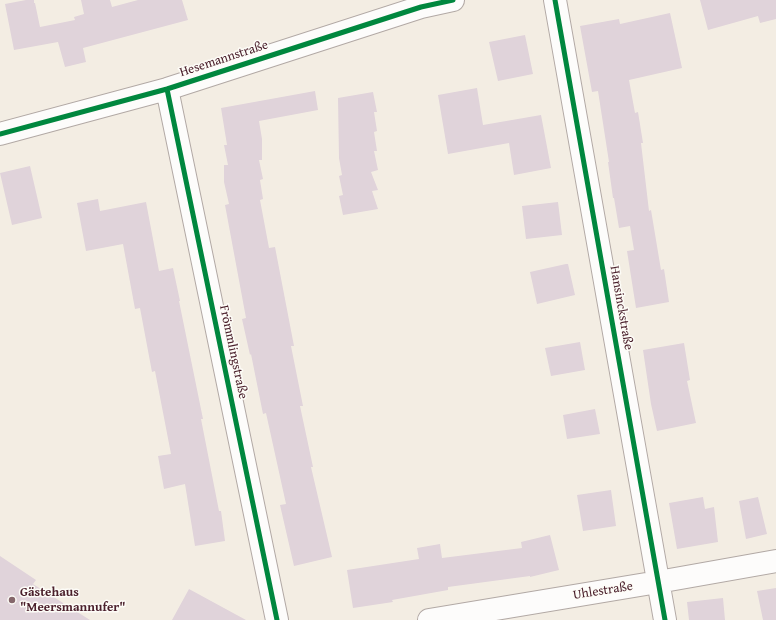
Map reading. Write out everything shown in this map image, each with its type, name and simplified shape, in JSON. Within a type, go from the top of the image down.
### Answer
[{"type":"street","name":"Hesemannstraße","points":[[1,129],[167,89],[420,4],[453,0]]},
{"type":"street","name":"Hansinckstraße","points":[[554,0],[666,620]]},
{"type":"street","name":"Frömmlingstraße","points":[[167,89],[277,620]]},
{"type":"street","name":"Uhlestraße","points":[[429,620],[776,561]]},
{"type":"building","points":[[34,0],[40,27],[75,20],[74,17],[84,14],[81,0],[110,0],[112,7],[138,0],[182,0],[188,20],[83,48],[86,62],[65,67],[58,42],[14,50],[5,4]]},
{"type":"building","points":[[700,0],[776,0],[776,19],[760,23],[758,16],[708,30]]},
{"type":"building","points":[[670,13],[682,68],[629,80],[635,113],[638,112],[643,143],[641,143],[649,211],[651,210],[661,270],[664,269],[669,302],[636,308],[627,251],[634,250],[630,226],[619,228],[613,198],[598,91],[592,92],[580,26],[619,19],[620,24]]},
{"type":"building","points":[[525,35],[533,74],[498,81],[489,42]]},
{"type":"building","points":[[477,88],[483,125],[541,115],[551,168],[514,175],[509,143],[448,154],[438,95]]},
{"type":"building","points":[[315,91],[318,110],[259,121],[262,139],[262,160],[259,160],[263,179],[260,180],[263,199],[260,200],[269,248],[275,247],[294,346],[291,346],[303,406],[300,406],[313,467],[311,467],[332,557],[294,566],[280,505],[286,504],[266,413],[263,414],[251,354],[250,355],[242,319],[246,318],[225,205],[229,204],[224,182],[224,165],[228,165],[224,145],[227,145],[221,108]]},
{"type":"building","points":[[373,92],[377,112],[374,112],[377,131],[374,132],[377,151],[374,151],[378,170],[371,172],[378,190],[372,191],[378,209],[343,215],[339,196],[343,195],[339,176],[342,175],[339,158],[338,98]]},
{"type":"building","points":[[30,166],[42,218],[12,225],[0,173]]},
{"type":"building","points":[[98,199],[100,211],[146,202],[159,271],[173,268],[203,419],[201,419],[219,511],[221,511],[225,541],[195,546],[185,484],[164,489],[158,456],[171,454],[155,371],[152,372],[140,308],[135,309],[123,244],[86,251],[77,203]]},
{"type":"building","points":[[558,202],[562,235],[526,239],[522,206]]},
{"type":"building","points":[[568,264],[575,295],[537,304],[530,272]]},
{"type":"building","points":[[580,342],[585,370],[551,376],[545,348]]},
{"type":"building","points":[[684,343],[690,380],[687,381],[696,423],[657,431],[651,404],[643,350]]},
{"type":"building","points":[[595,409],[600,434],[567,439],[563,415]]},
{"type":"building","points":[[611,490],[616,526],[583,531],[577,495]]},
{"type":"building","points":[[703,497],[705,509],[714,507],[718,542],[677,549],[669,503]]},
{"type":"building","points":[[758,497],[767,534],[746,539],[739,501]]},
{"type":"building","points":[[550,535],[559,570],[530,577],[448,587],[448,590],[392,600],[393,602],[353,608],[347,570],[419,559],[417,548],[440,544],[442,558],[522,548],[521,542]]},
{"type":"building","points":[[0,556],[36,580],[33,584],[90,620],[0,620]]},
{"type":"building","points":[[776,588],[776,620],[763,620],[757,591]]},
{"type":"building","points":[[189,589],[246,620],[172,620]]},
{"type":"building","points":[[723,598],[725,620],[689,620],[687,602]]},
{"type":"cycle path","points":[[0,134],[167,89],[421,7],[453,0]]},
{"type":"cycle path","points":[[555,0],[665,620]]},
{"type":"cycle path","points":[[167,89],[277,620]]},
{"type":"place","name":"Gästehaus \"Meersmannufer\"","points":[[12,600]]}]
